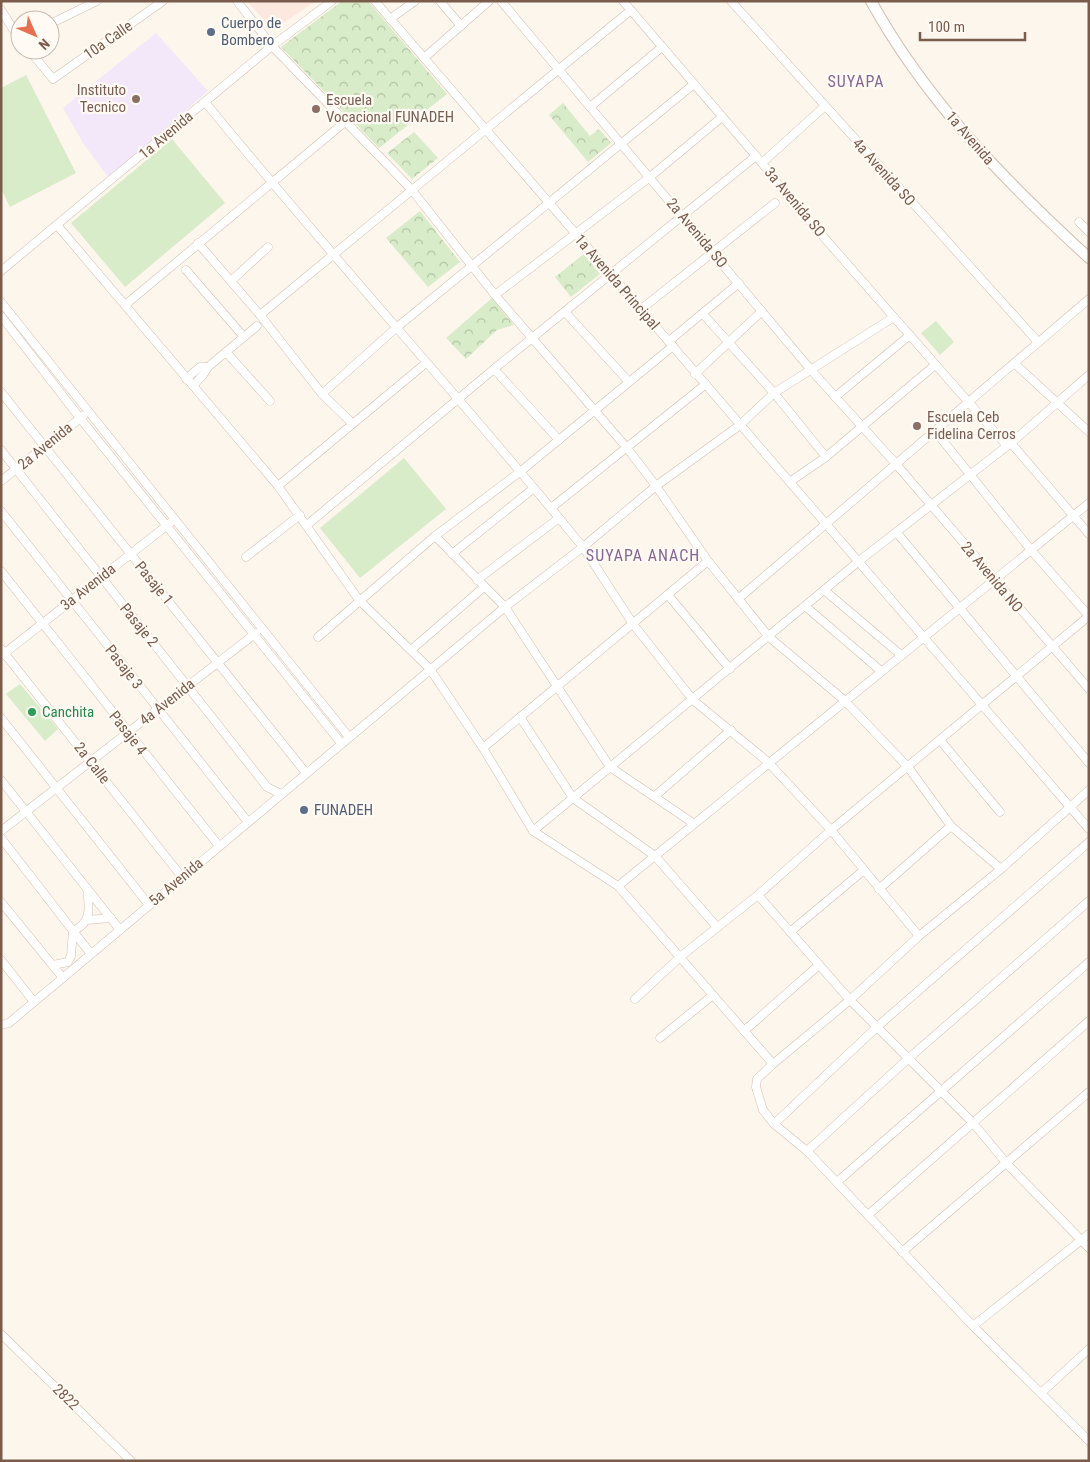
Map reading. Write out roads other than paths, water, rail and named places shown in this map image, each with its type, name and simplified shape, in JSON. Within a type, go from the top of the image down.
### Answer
[{"type":"street","points":[[60,19],[97,1]]},
{"type":"street","name":"10a Calle","points":[[38,60],[54,78],[162,1]]},
{"type":"street","points":[[237,1],[272,46],[411,189],[495,295],[627,448],[708,561],[770,637],[844,700],[908,766],[951,826],[1001,868]]},
{"type":"street","name":"1a Avenida","points":[[1,271],[272,46],[332,1]]},
{"type":"street","name":"1a Avenida Principal","points":[[376,1],[609,275],[791,482],[980,705],[1089,829]]},
{"type":"street","points":[[390,19],[415,1]]},
{"type":"street","points":[[440,1],[461,26]]},
{"type":"street","points":[[424,58],[489,1]]},
{"type":"street","name":"2a Avenida SO","points":[[501,1],[558,71],[622,142],[811,370],[896,464]]},
{"type":"street","name":"3a Avenida SO","points":[[623,1],[762,163],[785,193],[910,335],[934,366],[1009,444],[1089,534]]},
{"type":"street","name":"4a Avenida SO","points":[[731,1],[1038,342]]},
{"type":"street","name":"1a Avenida","points":[[871,1],[905,57],[944,109],[1027,201],[1089,258]]},
{"type":"street","points":[[1,10],[10,24]]},
{"type":"street","points":[[260,316],[411,189],[631,10]]},
{"type":"street","points":[[590,106],[662,47]]},
{"type":"street","points":[[322,394],[396,328],[473,267],[694,84]]},
{"type":"street","points":[[205,102],[271,184],[334,253],[426,363],[521,471],[583,547],[633,624],[693,700],[768,762],[831,830],[919,936]]},
{"type":"street","points":[[762,163],[825,106]]},
{"type":"street","points":[[495,295],[650,177],[722,117]]},
{"type":"street","points":[[125,304],[345,122]]},
{"type":"street","points":[[307,526],[531,338],[756,156]]},
{"type":"street","points":[[640,310],[775,203]]},
{"type":"street","points":[[1079,222],[1089,232]]},
{"type":"street","points":[[57,225],[278,486],[359,600],[430,669],[483,748],[533,831],[618,886],[773,1064]]},
{"type":"street","points":[[198,243],[260,316],[322,394],[352,423]]},
{"type":"street","points":[[231,281],[268,247]]},
{"type":"street","points":[[186,270],[244,336]]},
{"type":"street","points":[[318,637],[435,536],[521,471],[596,410],[738,283]]},
{"type":"street","points":[[738,599],[1089,299]]},
{"type":"street","points":[[1,302],[176,518],[349,737]]},
{"type":"street","points":[[695,374],[762,311]]},
{"type":"street","points":[[565,312],[629,382]]},
{"type":"street","points":[[703,314],[774,393],[826,458]]},
{"type":"street","points":[[1,316],[80,418],[341,743]]},
{"type":"street","name":"5a Avenida","points":[[1,1025],[9,1023],[430,669],[656,486],[740,425],[774,393],[894,317]]},
{"type":"street","points":[[193,386],[204,375],[208,367],[257,326]]},
{"type":"street","points":[[835,396],[910,335]]},
{"type":"street","points":[[226,352],[270,401]]},
{"type":"street","points":[[278,486],[426,363]]},
{"type":"street","points":[[1014,363],[1089,432]]},
{"type":"street","points":[[791,482],[826,458],[934,366]]},
{"type":"street","points":[[186,379],[200,367],[208,367]]},
{"type":"street","points":[[494,369],[559,440]]},
{"type":"street","points":[[533,831],[770,637],[859,561],[1009,444],[1089,375]]},
{"type":"street","points":[[551,508],[706,384]]},
{"type":"street","name":"Pasaje 1","points":[[1,392],[306,773]]},
{"type":"street","name":"2a Avenida","points":[[1,480],[88,411]]},
{"type":"street","points":[[635,999],[680,957],[758,894],[831,830],[1089,616],[1031,550],[935,430]]},
{"type":"street","name":"Pasaje 2","points":[[1,450],[268,787],[281,794]]},
{"type":"street","name":"2a Avenida NO","points":[[896,464],[1089,689]]},
{"type":"street","points":[[452,554],[534,488]]},
{"type":"street","points":[[618,886],[1089,502]]},
{"type":"street","name":"Pasaje 3","points":[[1,511],[248,822]]},
{"type":"street","points":[[246,557],[300,515]]},
{"type":"street","name":"3a Avenida","points":[[2,653],[72,601],[176,518]]},
{"type":"street","points":[[477,580],[559,518]]},
{"type":"street","points":[[897,533],[1089,763]]},
{"type":"street","points":[[435,536],[505,607],[610,767],[693,823]]},
{"type":"street","points":[[483,748],[708,561]]},
{"type":"street","name":"Pasaje 4","points":[[1,571],[219,846]]},
{"type":"street","points":[[411,650],[484,587]]},
{"type":"street","points":[[824,590],[901,656]]},
{"type":"street","points":[[668,594],[730,669]]},
{"type":"street","points":[[806,606],[881,671]]},
{"type":"street","name":"4a Avenida","points":[[1,831],[262,628]]},
{"type":"street","name":"2a Calle","points":[[2,653],[91,761],[182,877]]},
{"type":"street","points":[[520,717],[573,798],[655,856],[717,927]]},
{"type":"street","points":[[1,718],[149,905]]},
{"type":"street","points":[[655,796],[731,730]]},
{"type":"street","points":[[940,740],[1000,812]]},
{"type":"street","points":[[1,780],[120,930]]},
{"type":"street","points":[[1089,790],[1001,868],[919,936],[850,1000],[773,1064],[757,1079],[756,1086],[763,1110],[774,1124],[807,1151],[973,1326],[1089,1441]]},
{"type":"street","points":[[879,889],[951,826]]},
{"type":"street","points":[[1,838],[91,954]]},
{"type":"street","points":[[774,1124],[878,1026],[1089,842]]},
{"type":"street","points":[[790,932],[864,870]]},
{"type":"street","points":[[74,931],[82,927],[87,920],[87,888]]},
{"type":"street","points":[[758,894],[850,1000],[974,1124],[1007,1164],[1089,1248]]},
{"type":"street","points":[[1,902],[63,978]]},
{"type":"street","points":[[807,1151],[909,1058],[1089,902]]},
{"type":"street","points":[[87,920],[111,918]]},
{"type":"street","points":[[53,966],[68,962],[71,956],[74,931]]},
{"type":"street","points":[[1,960],[34,1002]]},
{"type":"street","points":[[837,1182],[1089,962]]},
{"type":"street","points":[[744,1031],[819,965]]},
{"type":"street","points":[[660,1038],[713,995]]},
{"type":"street","points":[[868,1215],[974,1124],[1089,1021]]},
{"type":"street","points":[[902,1252],[1089,1092]]},
{"type":"street","points":[[973,1326],[1089,1234]]},
{"type":"street","name":"2822","points":[[1,1334],[131,1461]]},
{"type":"street","points":[[1041,1393],[1089,1349]]},
{"type":"place","name":"Cuerpo de Bombero","points":[[211,32]]},
{"type":"place","name":"Instituto Tecnico","points":[[136,99]]},
{"type":"place","name":"Escuela Vocacional FUNADEH","points":[[316,109]]},
{"type":"place","name":"Escuela Ceb Fidelina Cerros","points":[[917,426]]},
{"type":"place","name":"Canchita","points":[[32,712]]},
{"type":"place","name":"FUNADEH","points":[[304,810]]},
{"type":"district","name":"SUYAPA","points":[[856,81]]},
{"type":"district","name":"SUYAPA ANACH","points":[[643,555]]}]
